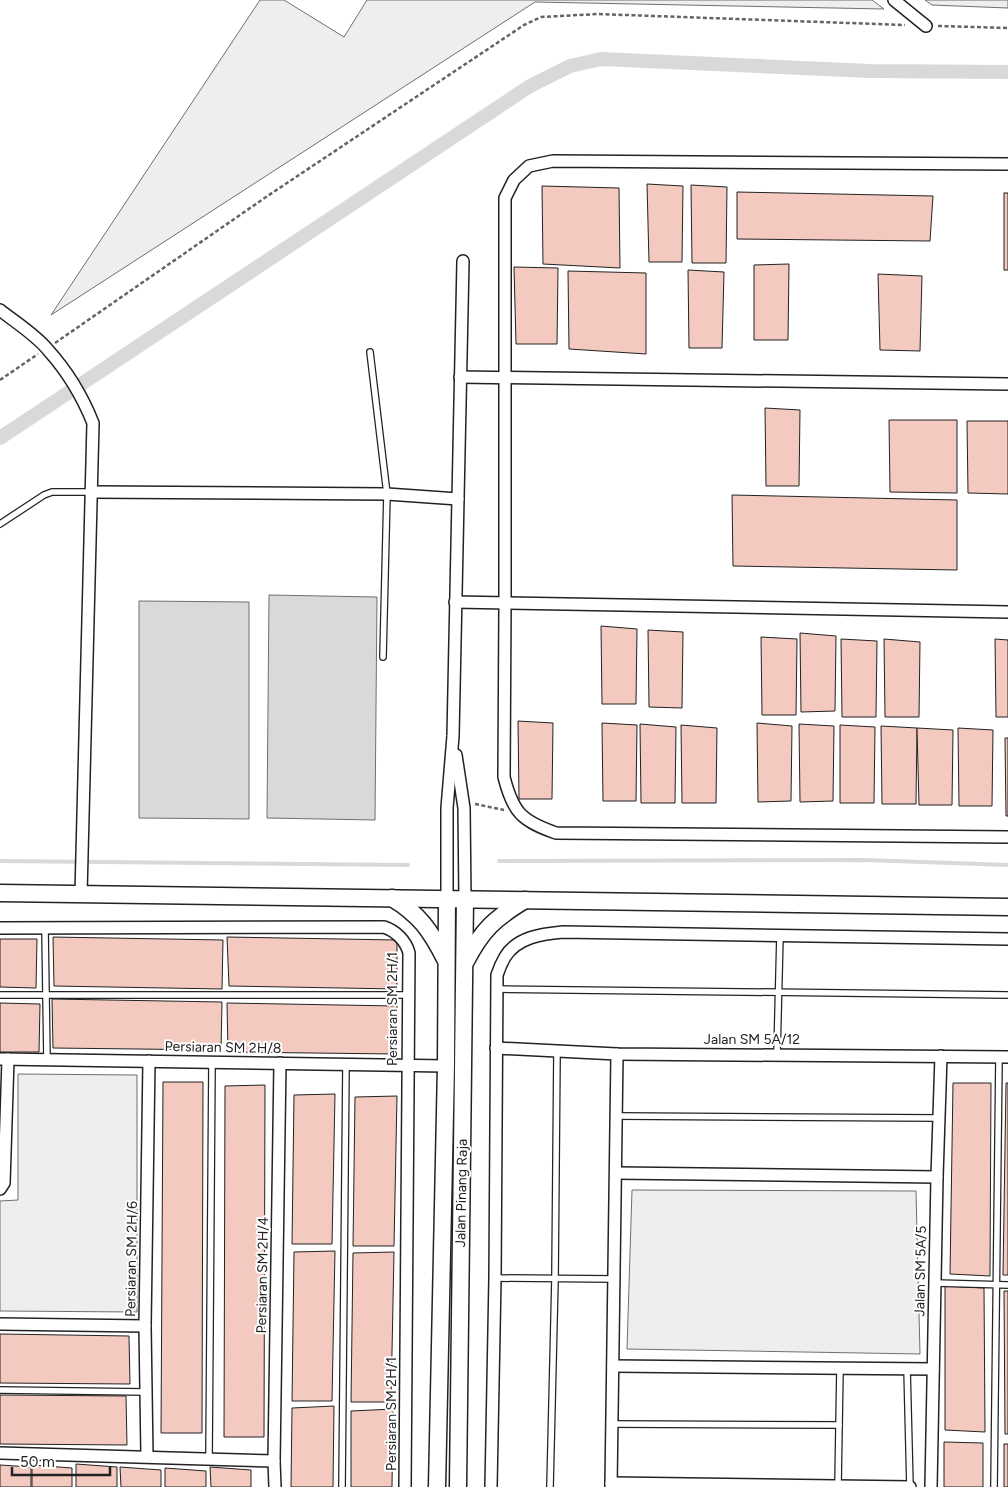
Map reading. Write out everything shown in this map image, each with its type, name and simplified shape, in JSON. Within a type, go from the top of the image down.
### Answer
[{"type":"main road","points":[[0,893],[1008,907]]},
{"type":"main road","points":[[392,898],[410,909],[421,921],[435,939],[447,962]]},
{"type":"main road","points":[[437,1487],[446,1066],[447,898]]},
{"type":"main road","name":"Jalan Pinang Raja","points":[[458,1487],[464,899]]},
{"type":"main road","points":[[464,964],[477,939],[492,922],[504,912],[525,900]]},
{"type":"street","points":[[894,0],[926,26]]},
{"type":"street","points":[[1008,164],[553,161],[529,166],[514,180],[505,198],[504,777],[508,794],[518,812],[535,826],[556,833],[1008,837]]},
{"type":"street","points":[[447,898],[447,808],[453,736],[463,261]]},
{"type":"street","points":[[0,310],[48,348],[65,372],[93,424],[81,894]]},
{"type":"street","points":[[460,377],[1008,384]]},
{"type":"street","points":[[91,492],[387,494],[458,498]]},
{"type":"street","points":[[456,602],[1008,612]]},
{"type":"street","points":[[453,736],[463,802],[464,899]]},
{"type":"street","name":"Persiaran SM 2H/1","points":[[0,928],[384,928],[392,930],[407,946],[409,953],[405,1487]]},
{"type":"street","points":[[491,1487],[495,1278],[497,975],[506,956],[523,941],[542,934],[563,932],[1008,938]]},
{"type":"street","name":"Jalan SM 5A/12","points":[[496,1048],[617,1054],[1004,1057]]},
{"type":"street","points":[[617,1054],[611,1485],[838,1485],[910,1487]]},
{"type":"street","name":"Jalan SM 5A/5","points":[[932,1487],[941,1056]]},
{"type":"street","points":[[0,1189],[4,1183],[4,1059]]},
{"type":"street","name":"Persiaran SM 2H/8","points":[[4,1059],[446,1066]]},
{"type":"street","name":"Persiaran SM 2H/6","points":[[147,1456],[145,1326],[149,1062]]},
{"type":"street","name":"Persiaran SM 2H/4","points":[[275,1487],[280,1063]]},
{"type":"street","points":[[616,1173],[937,1177]]},
{"type":"street","points":[[0,1324],[145,1326]]},
{"type":"street","points":[[613,1366],[934,1369]]},
{"type":"street","points":[[0,1453],[274,1461]]},
{"type":"lane","points":[[370,352],[387,494],[383,658]]},
{"type":"lane","points":[[0,524],[44,495],[52,492],[91,492]]},
{"type":"lane","points":[[45,928],[47,1060]]},
{"type":"lane","points":[[777,1054],[780,936]]},
{"type":"lane","points":[[497,989],[1008,995]]},
{"type":"lane","points":[[0,995],[408,995]]},
{"type":"lane","points":[[550,1487],[555,1279],[556,1051]]},
{"type":"lane","points":[[994,1487],[997,1284],[1004,1057]]},
{"type":"lane","points":[[209,1458],[212,1062]]},
{"type":"lane","points":[[342,1487],[346,1064]]},
{"type":"lane","points":[[617,1116],[939,1118]]},
{"type":"lane","points":[[495,1278],[614,1279]]},
{"type":"lane","points":[[935,1283],[1008,1285]]},
{"type":"lane","points":[[838,1485],[840,1368]]},
{"type":"lane","points":[[907,1368],[910,1487]]},
{"type":"lane","points":[[0,1390],[146,1392]]},
{"type":"lane","points":[[612,1424],[839,1425]]},
{"type":"path","points":[[0,380],[283,186],[515,31],[541,17],[598,14],[1008,28]]},
{"type":"path","points":[[463,802],[518,812]]},
{"type":"shaded area","points":[[260,0],[284,0],[344,37],[367,0],[872,0],[884,9],[535,2],[51,315]]},
{"type":"shaded area","points":[[925,0],[1008,0],[1008,8],[932,5]]},
{"type":"shaded area","points":[[269,595],[377,597],[375,820],[267,818]]},
{"type":"shaded area","points":[[139,601],[249,602],[249,819],[139,818]]},
{"type":"shaded area","points":[[18,1074],[137,1075],[137,1312],[0,1311],[0,1201],[18,1200]]},
{"type":"shaded area","points":[[632,1190],[916,1191],[920,1354],[627,1349]]},
{"type":"building","points":[[647,184],[683,186],[682,262],[649,262]]},
{"type":"building","points":[[691,185],[727,187],[726,263],[692,263]]},
{"type":"building","points":[[542,186],[619,188],[620,268],[543,264]]},
{"type":"building","points":[[737,192],[933,196],[930,241],[737,239]]},
{"type":"building","points":[[1004,193],[1008,193],[1008,270],[1004,270]]},
{"type":"building","points":[[789,264],[788,340],[754,340],[754,265]]},
{"type":"building","points":[[514,267],[558,268],[557,344],[516,344]]},
{"type":"building","points":[[688,270],[724,272],[722,348],[689,348]]},
{"type":"building","points":[[568,271],[646,273],[646,354],[569,349]]},
{"type":"building","points":[[878,274],[922,276],[920,351],[880,350]]},
{"type":"building","points":[[765,408],[800,410],[799,486],[766,486]]},
{"type":"building","points":[[889,420],[957,420],[957,493],[890,492]]},
{"type":"building","points":[[967,421],[1008,421],[1008,494],[968,493]]},
{"type":"building","points":[[732,495],[957,500],[957,570],[733,566]]},
{"type":"building","points":[[601,626],[637,629],[636,704],[602,704]]},
{"type":"building","points":[[648,630],[683,632],[682,708],[649,707]]},
{"type":"building","points":[[800,633],[836,636],[835,711],[801,712]]},
{"type":"building","points":[[761,637],[797,639],[796,715],[762,715]]},
{"type":"building","points":[[841,639],[877,641],[876,717],[842,717]]},
{"type":"building","points":[[884,639],[920,642],[919,717],[885,717]]},
{"type":"building","points":[[995,639],[1008,640],[1008,717],[996,717]]},
{"type":"building","points":[[518,721],[553,723],[552,799],[519,799]]},
{"type":"building","points":[[602,723],[637,725],[636,801],[603,801]]},
{"type":"building","points":[[757,723],[792,726],[791,801],[758,802]]},
{"type":"building","points":[[640,724],[676,727],[675,803],[641,803]]},
{"type":"building","points":[[799,724],[834,726],[833,801],[800,802]]},
{"type":"building","points":[[681,725],[717,728],[716,803],[682,803]]},
{"type":"building","points":[[840,725],[875,727],[874,803],[840,803]]},
{"type":"building","points":[[881,726],[917,728],[916,804],[882,804]]},
{"type":"building","points":[[917,728],[953,730],[952,805],[919,805]]},
{"type":"building","points":[[958,728],[993,730],[992,806],[959,806]]},
{"type":"building","points":[[1005,738],[1008,738],[1008,816],[1006,816]]},
{"type":"building","points":[[53,937],[223,940],[222,989],[54,986]]},
{"type":"building","points":[[227,937],[397,940],[397,989],[229,986]]},
{"type":"building","points":[[0,939],[37,939],[36,988],[0,987]]},
{"type":"building","points":[[52,999],[222,1002],[221,1050],[53,1048]]},
{"type":"building","points":[[0,1003],[40,1004],[39,1052],[0,1052]]},
{"type":"building","points":[[227,1003],[397,1006],[396,1054],[228,1052]]},
{"type":"building","points":[[163,1082],[203,1082],[202,1433],[161,1433]]},
{"type":"building","points":[[953,1083],[991,1083],[990,1276],[950,1274]]},
{"type":"building","points":[[1006,1083],[1008,1083],[1008,1275],[1003,1275]]},
{"type":"building","points":[[265,1085],[264,1437],[224,1437],[225,1086]]},
{"type":"building","points":[[335,1094],[332,1244],[292,1244],[294,1095]]},
{"type":"building","points":[[397,1096],[394,1246],[353,1246],[355,1097]]},
{"type":"building","points":[[335,1251],[332,1401],[292,1401],[294,1252]]},
{"type":"building","points":[[394,1252],[391,1402],[351,1402],[353,1253]]},
{"type":"building","points":[[945,1286],[984,1288],[985,1432],[945,1430]]},
{"type":"building","points":[[1004,1291],[1008,1291],[1008,1434],[1005,1434]]},
{"type":"building","points":[[0,1334],[129,1336],[130,1384],[0,1383]]},
{"type":"building","points":[[0,1395],[126,1396],[127,1445],[0,1444]]},
{"type":"building","points":[[334,1406],[333,1487],[291,1487],[292,1408]]},
{"type":"building","points":[[393,1409],[392,1487],[351,1487],[351,1411]]},
{"type":"building","points":[[944,1442],[983,1443],[983,1487],[944,1487]]},
{"type":"building","points":[[1004,1444],[1008,1444],[1008,1487],[1004,1487]]},
{"type":"building","points":[[76,1464],[117,1467],[117,1487],[76,1487]]},
{"type":"building","points":[[0,1465],[31,1467],[31,1487],[0,1487]]},
{"type":"building","points":[[32,1465],[72,1468],[72,1487],[32,1487]]},
{"type":"building","points":[[120,1467],[161,1470],[161,1487],[121,1487]]},
{"type":"building","points":[[210,1467],[251,1470],[251,1487],[211,1487]]},
{"type":"building","points":[[165,1468],[206,1471],[206,1487],[165,1487]]},
{"type":"waterway","points":[[0,438],[530,86],[570,66],[601,59],[870,71],[1008,72]]},
{"type":"waterway","points":[[499,861],[865,860],[1008,865]]},
{"type":"waterway","points":[[0,861],[408,865]]}]
